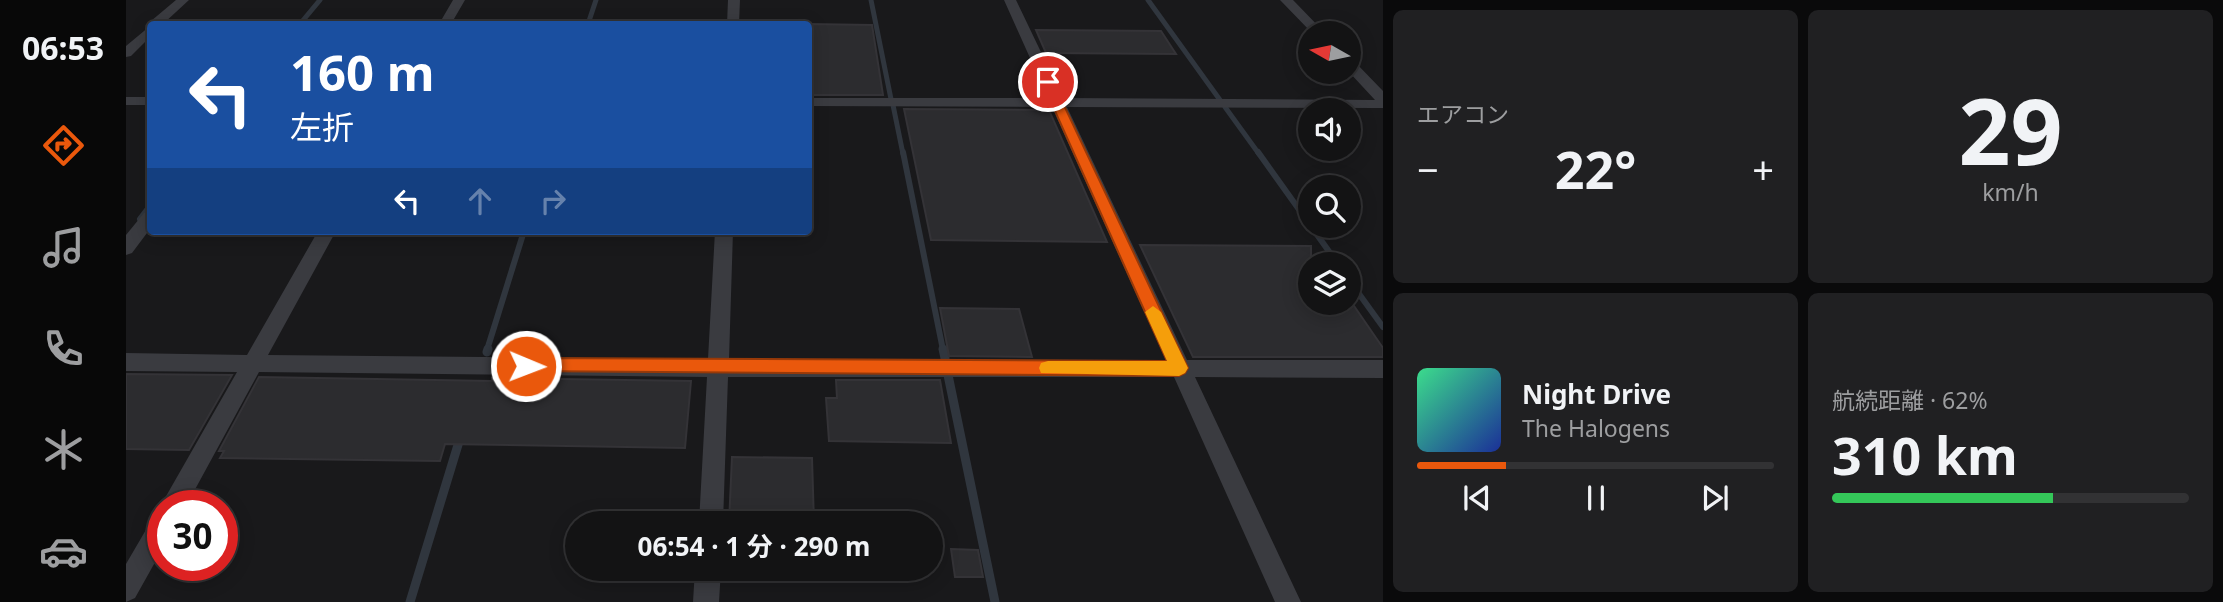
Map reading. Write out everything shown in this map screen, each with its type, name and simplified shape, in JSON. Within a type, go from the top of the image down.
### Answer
[{"type":"street","points":[[159,21],[183,0]]},
{"type":"street","points":[[447,21],[459,0]]},
{"type":"street","points":[[733,21],[734,0]]},
{"type":"street","points":[[1010,0],[1288,602]]},
{"type":"street","points":[[1286,0],[1307,21]]},
{"type":"street","points":[[126,53],[147,33]]},
{"type":"street","points":[[1362,77],[1383,99]]},
{"type":"street","points":[[126,101],[147,101]]},
{"type":"street","points":[[812,103],[1383,104]]},
{"type":"street","points":[[126,248],[147,221]]},
{"type":"street","points":[[182,490],[325,235]]},
{"type":"street","points":[[712,511],[724,235]]},
{"type":"street","points":[[126,362],[720,368],[1383,369]]},
{"type":"street","points":[[126,589],[147,552]]},
{"type":"street","points":[[706,602],[707,581]]},
{"type":"building","points":[[812,24],[872,25],[883,95],[812,95]]},
{"type":"building","points":[[1036,30],[1161,31],[1176,54],[1046,53]]},
{"type":"building","points":[[904,109],[1049,110],[1107,242],[931,240]]},
{"type":"building","points":[[1140,245],[1311,246],[1311,252],[1298,252],[1298,315],[1360,315],[1383,348],[1383,357],[1193,357]]},
{"type":"building","points":[[940,308],[1019,309],[1032,357],[949,356]]},
{"type":"building","points":[[126,374],[232,375],[189,450],[126,449]]},
{"type":"building","points":[[259,377],[691,381],[685,448],[445,444],[440,461],[220,458],[224,451],[219,451]]},
{"type":"building","points":[[836,380],[940,380],[951,443],[829,441],[826,398],[837,398]]},
{"type":"building","points":[[732,457],[812,458],[814,511],[730,511]]},
{"type":"building","points":[[951,549],[978,550],[983,577],[955,577]]},
{"type":"waterway","points":[[302,21],[320,0]]},
{"type":"waterway","points":[[589,21],[596,0]]},
{"type":"waterway","points":[[871,0],[891,99]]},
{"type":"waterway","points":[[1148,0],[1220,100]]},
{"type":"waterway","points":[[893,105],[903,154]]},
{"type":"waterway","points":[[1225,107],[1259,154]]},
{"type":"waterway","points":[[903,152],[943,350]]},
{"type":"waterway","points":[[1258,152],[1329,252]]},
{"type":"waterway","points":[[140,219],[147,210]]},
{"type":"waterway","points":[[487,350],[523,235]]},
{"type":"waterway","points":[[1361,297],[1383,327]]},
{"type":"waterway","points":[[943,349],[945,358]]},
{"type":"waterway","points":[[948,375],[995,602]]},
{"type":"waterway","points":[[410,602],[461,435]]},
{"type":"slow traffic","points":[[1048,368],[1179,368],[1153,312]]},
{"type":"route","points":[[526,366],[1179,368],[1048,82]]}]
